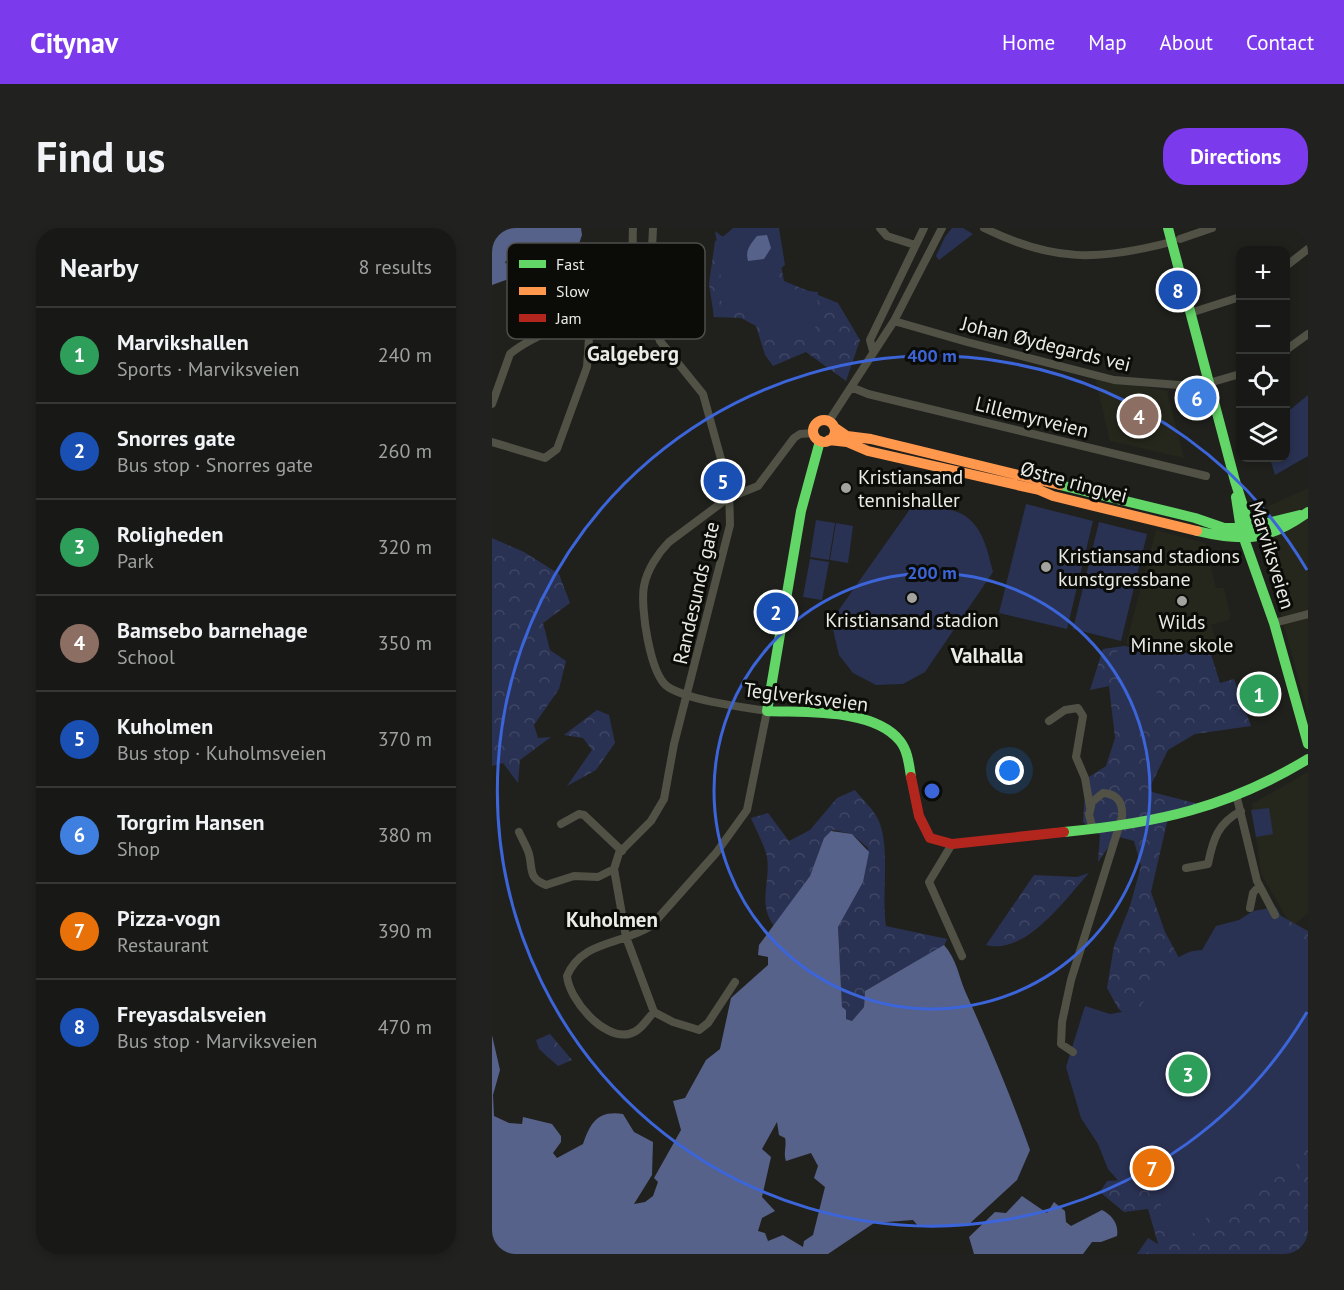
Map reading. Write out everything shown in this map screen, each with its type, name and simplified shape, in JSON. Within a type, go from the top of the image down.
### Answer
[{"type":"street","points":[[633,228],[633,243]]},
{"type":"street","name":"Randesunds gate","points":[[652,243],[653,228]]},
{"type":"street","points":[[880,228],[887,236],[915,245]]},
{"type":"street","points":[[873,351],[870,340],[924,228]]},
{"type":"street","points":[[821,438],[834,434],[831,424],[873,351],[894,321],[942,228]]},
{"type":"street","points":[[984,228],[1027,246],[1081,257],[1119,255],[1176,241],[1212,228]]},
{"type":"street","name":"Marviksveien","points":[[1168,228],[1176,241],[1190,313],[1248,535],[1308,744]]},
{"type":"street","points":[[1290,263],[1308,249]]},
{"type":"street","points":[[1190,313],[1236,298]]},
{"type":"street","name":"Johan Øydegards vei","points":[[894,321],[1114,380],[1192,386]]},
{"type":"street","points":[[1290,347],[1308,334]]},
{"type":"street","points":[[492,404],[510,354],[537,339]]},
{"type":"street","points":[[492,442],[545,458],[557,449],[587,367],[589,339]]},
{"type":"street","name":"Randesunds gate","points":[[614,869],[622,851],[660,809],[730,525],[729,488],[704,394],[660,339]]},
{"type":"street","points":[[1209,383],[1236,375]]},
{"type":"street","name":"Lillemyrveien","points":[[851,387],[879,397],[1206,476]]},
{"type":"street","points":[[654,1012],[635,1032],[616,1034],[598,1023],[576,997],[568,984],[570,971],[586,950],[651,926],[739,823],[749,804],[801,511],[821,438],[818,423],[831,424]]},
{"type":"street","name":"Østre ringvei","points":[[831,424],[847,436],[871,439],[1195,518],[1220,529],[1248,535]]},
{"type":"street","name":"Teglverksveien","points":[[821,438],[800,434],[794,438],[756,488],[728,498],[662,550],[644,588],[647,632],[657,673],[669,687],[742,708],[835,715],[870,722],[888,729],[900,741],[906,754],[922,826],[930,838],[952,844]]},
{"type":"street","name":"Østre ringvei","points":[[821,438],[847,442],[879,453],[1039,490],[1226,538],[1248,535],[1307,513]]},
{"type":"street","points":[[1274,624],[1308,614]]},
{"type":"street","points":[[1049,721],[1065,710],[1078,708],[1084,723],[1076,757],[1088,787],[1090,807],[1097,828]]},
{"type":"street","points":[[962,956],[929,882],[952,844],[1134,824],[1187,814],[1237,798],[1308,759]]},
{"type":"street","points":[[1072,1052],[1061,1044],[1067,999],[1123,809],[1121,802],[1110,794],[1097,796],[1090,807]]},
{"type":"street","points":[[1237,798],[1259,886],[1275,915]]},
{"type":"street","points":[[1186,868],[1208,864],[1219,828],[1225,821],[1241,811]]},
{"type":"street","points":[[561,824],[579,814],[584,815],[622,851]]},
{"type":"street","points":[[519,832],[529,855],[530,872],[536,880],[546,885],[574,876],[598,877],[614,869],[626,937],[654,1012],[673,1022],[699,1030],[708,1023],[735,982]]},
{"type":"street","points":[[1250,908],[1253,893],[1259,886]]},
{"type":"shaded area","points":[[492,228],[581,228],[582,235],[579,243],[507,243],[505,262],[507,280],[492,285]]},
{"type":"shaded area","points":[[767,235],[771,248],[764,259],[748,261],[748,251],[752,242],[757,236]]},
{"type":"shaded area","points":[[1095,378],[1167,391],[1184,458],[1110,441]]},
{"type":"shaded area","points":[[1308,488],[1308,714],[1266,559],[1256,512]]},
{"type":"shaded area","name":"Wilds Minne skole","points":[[1156,530],[1205,543],[1216,588],[1224,588],[1230,614],[1229,620],[1211,625],[1217,644],[1181,652],[1126,644]]},
{"type":"shaded area","points":[[1308,772],[1308,913],[1292,927],[1261,874],[1252,804]]},
{"type":"shaded area","points":[[831,831],[852,834],[869,852],[863,882],[838,927],[842,1007],[846,1010],[846,1019],[852,1021],[864,1007],[865,991],[944,945],[955,962],[1030,1150],[1017,1180],[967,1226],[919,1227],[913,1220],[874,1223],[828,1254],[492,1254],[492,1035],[500,1070],[493,1095],[494,1116],[509,1123],[522,1124],[523,1117],[552,1124],[561,1136],[561,1142],[553,1153],[557,1158],[583,1144],[592,1125],[601,1116],[614,1113],[623,1114],[634,1132],[653,1142],[652,1175],[634,1204],[645,1202],[653,1196],[658,1182],[654,1178],[681,1130],[673,1101],[685,1098],[706,1060],[720,1049],[731,998],[768,965],[768,957],[758,955],[759,945],[810,876],[824,838]],"holes":[[[777,1122],[779,1135],[785,1138],[786,1161],[811,1153],[818,1166],[814,1178],[825,1187],[813,1235],[804,1241],[803,1247],[783,1235],[768,1241],[765,1233],[758,1231],[762,1218],[775,1211],[762,1197],[771,1157],[762,1149]]]},
{"type":"shaded area","points":[[1022,1196],[1047,1213],[1054,1202],[1065,1211],[1066,1222],[1071,1226],[1102,1210],[1114,1220],[1117,1236],[1101,1242],[1092,1242],[1083,1254],[974,1254],[969,1237],[995,1212],[1006,1213]]},
{"type":"green space","points":[[733,228],[779,228],[785,265],[779,270],[779,277],[792,289],[818,292],[815,332],[779,334],[764,321],[721,301],[720,266],[715,231],[723,237]]},
{"type":"green space","points":[[737,228],[778,250],[784,281],[838,303],[860,340],[846,381],[806,352],[773,366],[765,355],[756,326],[741,318],[714,317],[709,284],[715,241]]},
{"type":"green space","points":[[952,228],[963,228],[973,234],[939,260],[936,256]]},
{"type":"green space","points":[[1308,395],[1308,456],[1275,475],[1271,462],[1290,462],[1290,410]]},
{"type":"green space","points":[[915,502],[927,507],[957,512],[967,517],[980,532],[993,572],[925,672],[903,684],[876,685],[853,673],[839,655],[831,621]]},
{"type":"green space","name":"Kristiansand stadions kunstgressbane","points":[[1026,504],[1093,521],[1067,629],[999,613]]},
{"type":"green space","points":[[816,520],[835,523],[829,560],[810,557]]},
{"type":"green space","points":[[1099,522],[1147,534],[1121,641],[1073,629]]},
{"type":"green space","points":[[836,523],[853,526],[848,563],[830,560]]},
{"type":"green space","points":[[492,538],[524,552],[559,574],[570,603],[543,623],[550,650],[566,661],[559,689],[534,725],[538,738],[551,737],[520,760],[518,783],[503,763],[492,766]]},
{"type":"green space","points":[[810,559],[829,562],[822,600],[803,597]]},
{"type":"green space","points":[[1124,646],[1181,654],[1209,648],[1220,683],[1234,679],[1251,726],[1195,734],[1168,750],[1148,791],[1210,807],[1168,818],[1151,892],[1165,932],[1186,971],[1267,908],[1308,931],[1308,1254],[1161,1254],[1148,1209],[1124,1212],[1100,1192],[1107,1181],[1140,1179],[1144,1035],[1118,1008],[1107,988],[1114,946],[1130,906],[1141,866],[1134,841],[1116,836],[1098,862],[1100,835],[1083,822],[1086,779],[1106,766],[1115,738],[1109,686],[1090,690],[1103,649]]},
{"type":"green space","points":[[1131,650],[1141,654],[1140,664],[1159,686],[1145,725],[1133,746],[1120,736],[1121,682],[1112,657],[1114,652]]},
{"type":"green space","points":[[597,710],[609,715],[615,743],[596,770],[567,786],[592,750],[583,738],[564,735]]},
{"type":"green space","points":[[855,790],[876,815],[882,830],[885,857],[886,926],[947,939],[944,946],[865,991],[864,1007],[852,1021],[846,1019],[846,1010],[842,1008],[838,927],[847,909],[868,848],[852,834],[833,830],[821,848],[810,876],[774,926],[765,901],[767,857],[751,818],[768,813],[789,841],[810,830],[837,798]]},
{"type":"green space","points":[[1269,808],[1273,834],[1256,837],[1251,810]]},
{"type":"green space","points":[[1089,873],[1057,910],[1030,934],[1016,942],[1001,946],[986,945],[1034,875],[1077,877]]},
{"type":"green space","points":[[1276,907],[1299,949],[1308,948],[1308,1133],[1299,1162],[1289,1171],[1252,1190],[1229,1216],[1207,1217],[1180,1247],[1160,1216],[1162,1193],[1121,1184],[1108,1169],[1098,1144],[1081,1118],[1066,1067],[1085,1006],[1110,1014],[1139,1009],[1164,971],[1181,956],[1202,950],[1216,926],[1239,920],[1253,911]]},
{"type":"green space","points":[[550,1034],[572,1060],[558,1066],[539,1049],[536,1040]]},
{"type":"green space","points":[[1148,1238],[1161,1246],[1165,1254],[1137,1254]]},
{"type":"traffic: fast","points":[[1168,228],[1235,481],[1252,534]]},
{"type":"traffic: fast","points":[[820,441],[801,511],[767,711],[838,714],[874,723],[888,730],[903,745],[911,777]]},
{"type":"traffic: fast","points":[[1060,485],[1195,518],[1224,528],[1248,528],[1300,515]]},
{"type":"traffic: fast","points":[[1236,497],[1241,530],[1274,623],[1308,744]]},
{"type":"traffic: fast","points":[[1197,531],[1228,537],[1267,534],[1294,522],[1308,512]]},
{"type":"traffic: fast","points":[[1064,832],[1130,824],[1190,810],[1249,790],[1308,759]]},
{"type":"traffic: slow","points":[[824,420],[834,427],[835,431],[828,441],[824,442],[814,435],[813,431],[820,421],[824,420]]},
{"type":"traffic: slow","points":[[834,427],[847,436],[871,439],[1060,485]]},
{"type":"traffic: slow","points":[[829,440],[847,442],[868,451],[1039,490],[1053,496],[1197,531]]},
{"type":"traffic: jam","points":[[911,777],[919,816],[930,838],[952,844],[1064,832]]},
{"type":"place","name":"Freyasdalsveien","points":[[1178,290]]},
{"type":"place","name":"Torgrim Hansen","points":[[1197,398]]},
{"type":"place","name":"Bamsebo barnehage","points":[[1139,416]]},
{"type":"place","name":"Kuholmen","points":[[723,481]]},
{"type":"place","name":"Kristiansand tennishaller","points":[[846,488]]},
{"type":"place","name":"Kristiansand stadions kunstgressbane","points":[[1046,567]]},
{"type":"place","name":"Kristiansand stadion","points":[[912,598]]},
{"type":"place","name":"Wilds Minne skole","points":[[1182,601]]},
{"type":"place","name":"Snorres gate","points":[[776,612]]},
{"type":"place","name":"Marvikshallen","points":[[1259,694]]},
{"type":"place","name":"Roligheden","points":[[1188,1074]]},
{"type":"place","name":"Pizza-vogn","points":[[1152,1168]]},
{"type":"district","name":"Galgeberg","points":[[633,354]]},
{"type":"district","name":"Valhalla","points":[[987,656]]},
{"type":"district","name":"Kuholmen","points":[[612,920]]}]
